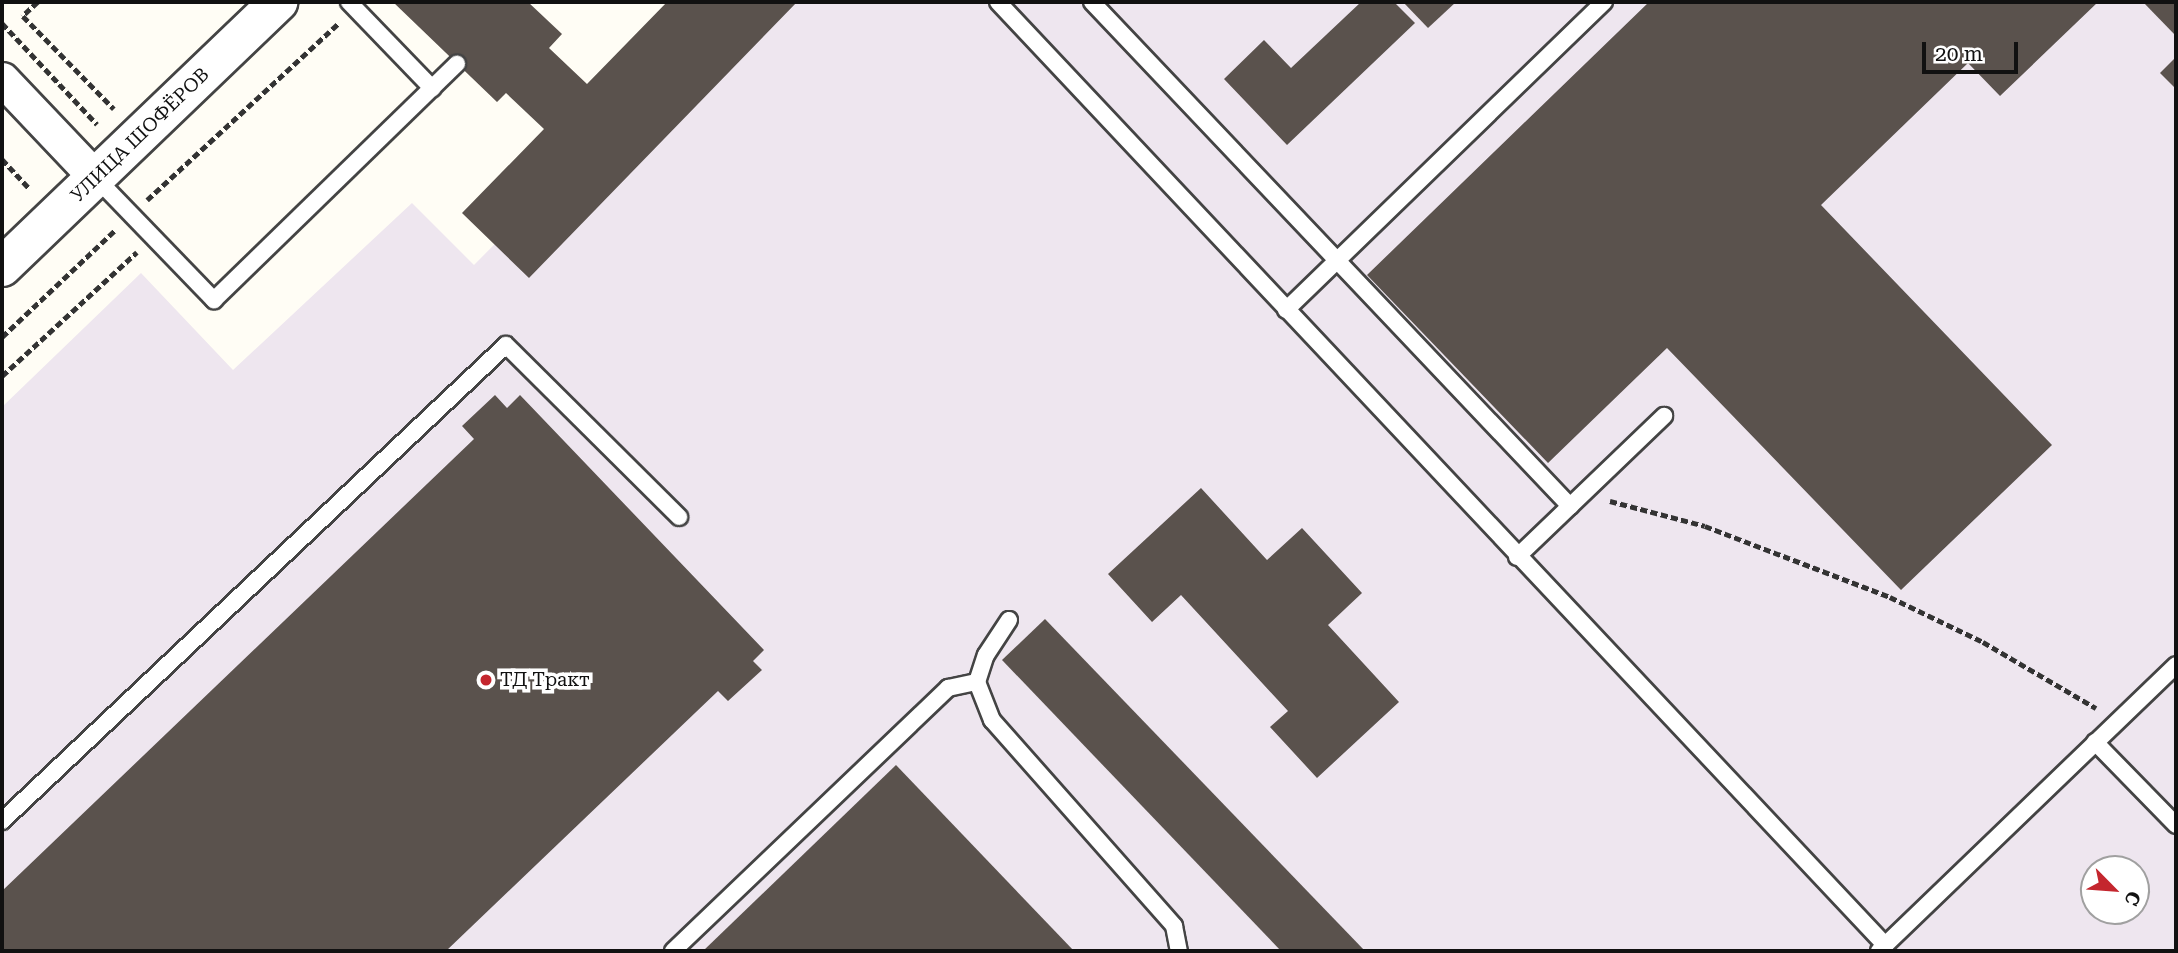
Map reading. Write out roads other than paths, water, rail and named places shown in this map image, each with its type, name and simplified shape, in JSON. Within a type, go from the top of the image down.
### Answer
[{"type":"street","name":"УЛИЦА ШОФЁРОВ","points":[[2,267],[278,2]]},
{"type":"street","points":[[2,79],[96,178]]},
{"type":"lane","points":[[998,2],[1882,948],[2176,665]]},
{"type":"lane","points":[[1092,2],[1570,506]]},
{"type":"lane","points":[[1286,310],[1604,2]]},
{"type":"lane","points":[[352,5],[432,88]]},
{"type":"lane","points":[[96,178],[214,299],[457,64]]},
{"type":"lane","points":[[2,821],[506,345],[678,517]]},
{"type":"lane","points":[[1517,557],[1664,416]]},
{"type":"lane","points":[[1009,620],[986,655],[977,682],[992,720],[1174,926],[1179,951]]},
{"type":"lane","points":[[673,951],[948,688],[977,682]]},
{"type":"lane","points":[[2095,742],[2176,825]]},
{"type":"place","name":"ТД Тракт","points":[[486,680]]}]
